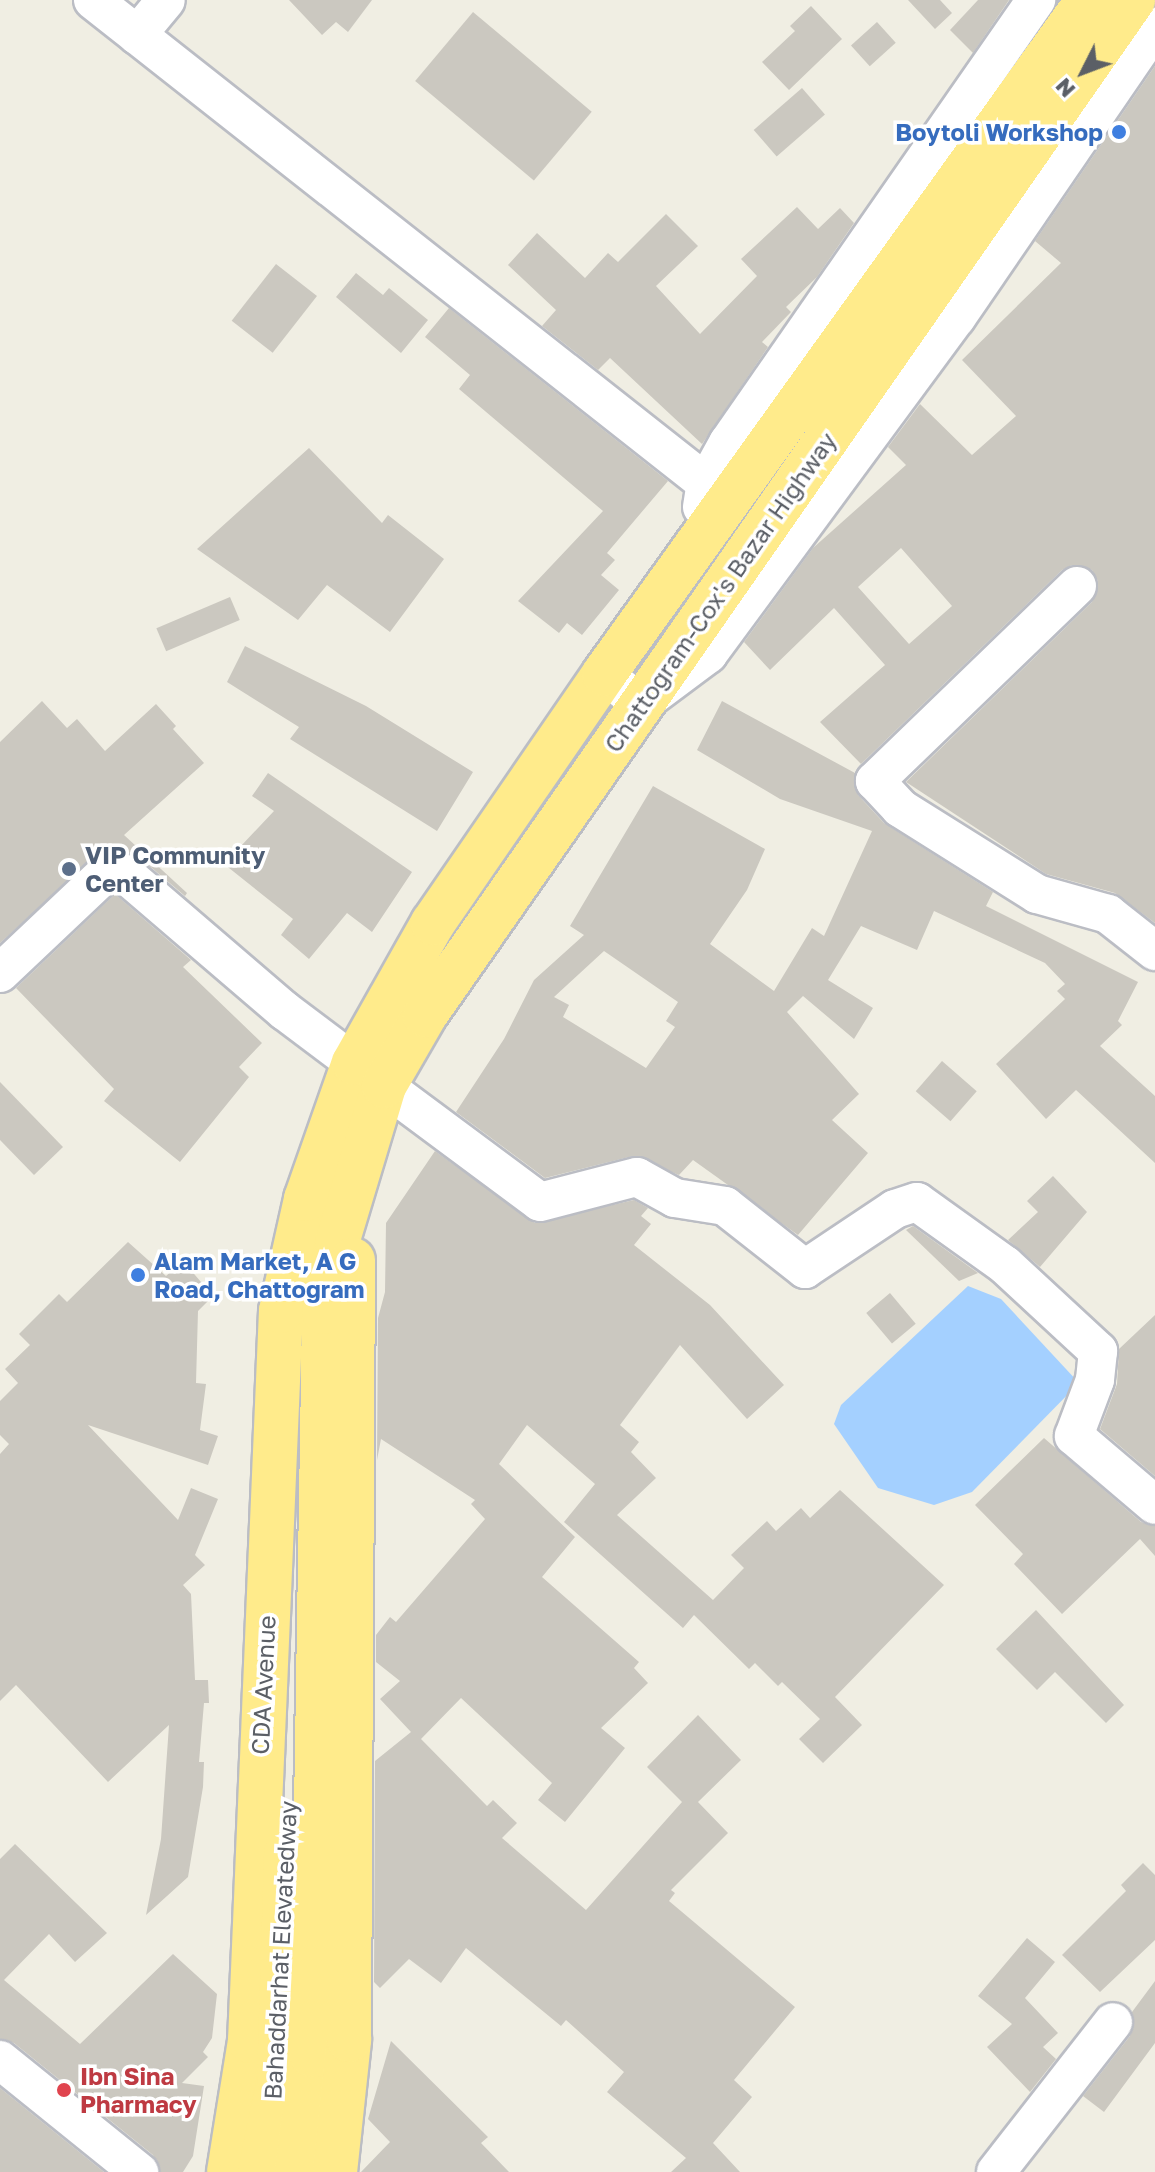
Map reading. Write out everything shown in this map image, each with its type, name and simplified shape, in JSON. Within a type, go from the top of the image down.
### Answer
[{"type":"highway","name":"Chattogram-Cox's Bazar Highway","points":[[306,1199],[369,1074],[433,923],[604,674],[1088,0]]},
{"type":"highway","name":"Chattogram-Cox's Bazar Highway","points":[[352,1206],[369,1074],[425,1015],[1133,0]]},
{"type":"highway","name":"Bahaddarhat Elevatedway","points":[[297,2172],[312,2055],[311,1312],[306,1199]]},
{"type":"highway","name":"CDA Avenue","points":[[229,2172],[250,2041],[281,1311],[306,1199]]},
{"type":"highway","name":"Bahaddarhat Elevatedway","points":[[260,2172],[279,2079],[311,1312],[352,1206]]},
{"type":"highway","points":[[335,2172],[349,2040],[352,1206]]},
{"type":"street","points":[[93,0],[706,483]]},
{"type":"street","points":[[137,35],[166,0]]},
{"type":"street","points":[[695,549],[706,483],[812,320],[896,207],[1036,0]]},
{"type":"street","points":[[604,674],[641,704],[708,654],[956,318],[1155,27]]},
{"type":"street","points":[[1077,586],[875,781],[900,808],[1037,894],[1108,914],[1155,951]]},
{"type":"street","points":[[0,973],[109,870],[125,874],[285,1011],[540,1202],[637,1177],[675,1198],[725,1206],[805,1269],[895,1209],[917,1202],[1005,1265],[1098,1351],[1095,1380],[1074,1436],[1155,1505]]},
{"type":"street","points":[[996,2172],[1113,2022]]},
{"type":"street","points":[[0,2060],[139,2172]]},
{"type":"water","points":[[968,1286],[1001,1299],[1079,1383],[972,1492],[934,1505],[878,1488],[834,1424],[841,1405]]},
{"type":"building","points":[[289,0],[372,0],[348,32],[336,22],[322,35]]},
{"type":"building","points":[[908,0],[940,0],[952,13],[935,29]]},
{"type":"building","points":[[978,0],[1009,0],[973,53],[950,30]]},
{"type":"building","points":[[811,6],[842,39],[789,90],[762,62],[795,31],[790,26]]},
{"type":"building","points":[[473,12],[592,112],[534,181],[415,81]]},
{"type":"building","points":[[877,22],[896,43],[870,66],[851,45]]},
{"type":"building","points":[[1155,66],[1155,923],[1115,893],[1046,874],[906,782],[1092,602],[1098,581],[1092,570],[1072,565],[1062,570],[861,764],[820,722],[885,665],[834,608],[770,670],[744,642],[813,548],[906,465],[888,447],[920,404],[972,455],[1016,416],[962,360],[1061,263],[1035,241]],"holes":[[[901,548],[952,606],[909,644],[858,587]]]},
{"type":"building","points":[[802,88],[825,114],[777,156],[754,130]]},
{"type":"building","points":[[797,207],[818,229],[840,208],[854,223],[817,277],[786,307],[791,312],[762,342],[768,347],[702,444],[610,358],[598,370],[542,326],[556,310],[508,265],[537,233],[585,278],[608,253],[618,262],[666,214],[698,246],[656,286],[700,334],[757,276],[741,259]]},
{"type":"building","points":[[276,264],[317,296],[273,353],[232,321]]},
{"type":"building","points":[[356,273],[383,295],[389,288],[428,320],[401,353],[336,297]]},
{"type":"building","points":[[449,308],[668,481],[607,553],[615,560],[601,575],[619,590],[582,635],[567,623],[559,633],[518,601],[603,511],[459,389],[470,375],[425,337]]},
{"type":"building","points":[[309,448],[382,523],[388,515],[444,559],[390,632],[327,585],[298,620],[197,549]]},
{"type":"building","points":[[230,597],[240,620],[166,651],[156,628]]},
{"type":"building","points":[[245,646],[366,706],[473,772],[437,831],[290,739],[299,727],[227,682]]},
{"type":"building","points":[[42,701],[67,728],[77,719],[105,751],[156,704],[176,726],[173,729],[204,763],[124,835],[187,893],[185,896],[139,857],[103,849],[0,943],[0,742]]},
{"type":"building","points":[[722,701],[855,773],[858,795],[884,823],[993,892],[986,906],[1138,982],[1118,1021],[1122,1025],[1100,1046],[1155,1096],[1155,1163],[1076,1090],[1046,1119],[996,1064],[1065,999],[1057,991],[1065,984],[1045,963],[934,911],[917,950],[861,926],[828,980],[873,1008],[854,1039],[803,996],[787,1012],[859,1094],[832,1120],[868,1153],[798,1235],[693,1160],[679,1175],[633,1156],[545,1178],[456,1112],[504,1039],[534,980],[584,935],[570,926],[653,786],[765,849],[747,890],[710,944],[774,991],[812,928],[824,936],[872,831],[780,799],[697,750]],"holes":[[[604,951],[678,1002],[666,1021],[675,1027],[646,1068],[563,1017],[569,1005],[554,997]]]},
{"type":"building","points":[[268,773],[412,872],[372,932],[347,913],[309,959],[281,935],[293,919],[224,864],[274,811],[252,796]]},
{"type":"building","points":[[115,894],[191,960],[183,967],[262,1043],[239,1067],[249,1077],[180,1162],[104,1101],[114,1089],[16,988]]},
{"type":"building","points":[[942,1061],[977,1091],[950,1121],[916,1091]]},
{"type":"building","points":[[0,1082],[63,1147],[34,1175],[0,1140]]},
{"type":"building","points":[[435,1151],[535,1223],[634,1200],[648,1208],[641,1216],[651,1224],[634,1245],[710,1305],[784,1385],[747,1419],[680,1345],[620,1425],[639,1442],[631,1452],[656,1478],[617,1515],[713,1600],[744,1568],[731,1555],[767,1521],[776,1531],[801,1508],[810,1518],[840,1490],[944,1585],[835,1697],[862,1725],[823,1763],[799,1739],[820,1719],[782,1682],[778,1686],[755,1663],[749,1669],[694,1615],[683,1628],[564,1522],[595,1484],[527,1425],[499,1464],[575,1537],[542,1577],[639,1662],[634,1668],[648,1683],[601,1728],[625,1748],[565,1822],[538,1800],[552,1783],[461,1698],[421,1739],[487,1806],[493,1800],[517,1823],[502,1838],[586,1910],[682,1802],[647,1767],[698,1715],[741,1760],[698,1802],[728,1833],[671,1890],[675,1893],[669,1901],[795,2007],[734,2080],[752,2097],[713,2143],[740,2172],[671,2172],[686,2158],[607,2092],[624,2072],[566,2020],[561,2026],[466,1948],[441,1983],[409,1959],[380,1988],[374,1982],[375,1761],[411,1732],[380,1699],[400,1681],[376,1662],[376,1635],[390,1617],[396,1622],[485,1519],[471,1504],[475,1500],[381,1439],[377,1460],[378,1318],[385,1292],[386,1223]]},
{"type":"building","points":[[1053,1176],[1087,1212],[1040,1267],[1008,1240],[1038,1212],[1027,1201]]},
{"type":"building","points":[[913,1226],[978,1273],[959,1281],[906,1230]]},
{"type":"building","points":[[128,1242],[166,1276],[183,1261],[213,1296],[198,1311],[196,1383],[206,1384],[200,1430],[218,1436],[208,1465],[88,1425],[178,1520],[191,1488],[218,1499],[195,1555],[205,1565],[183,1585],[191,1594],[195,1680],[208,1680],[209,1703],[204,1703],[199,1762],[204,1762],[203,1787],[188,1877],[146,1915],[161,1839],[169,1725],[108,1782],[16,1685],[0,1701],[0,1454],[9,1444],[0,1435],[0,1401],[18,1383],[5,1369],[30,1345],[19,1334],[59,1294],[67,1302]]},
{"type":"building","points":[[890,1293],[916,1324],[892,1344],[866,1313]]},
{"type":"building","points":[[1155,1315],[1155,1476],[1100,1429],[1117,1384],[1119,1349]]},
{"type":"building","points":[[1044,1438],[1141,1522],[1155,1526],[1155,1556],[1140,1539],[1062,1614],[1014,1564],[1023,1554],[975,1505]]},
{"type":"building","points":[[1036,1610],[1124,1705],[1106,1723],[1055,1672],[1037,1690],[996,1649]]},
{"type":"building","points":[[15,1844],[107,1933],[75,1962],[49,1934],[4,1980],[80,2044],[173,1954],[217,1994],[212,2038],[203,2052],[208,2057],[182,2083],[204,2086],[193,2156],[183,2172],[160,2172],[153,2155],[14,2043],[0,2039],[0,1859]]},
{"type":"building","points":[[1143,1863],[1155,1875],[1155,1940],[1100,1992],[1062,1955],[1126,1891],[1121,1885]]},
{"type":"building","points":[[1027,1938],[1055,1962],[1025,1998],[1058,2033],[1043,2047],[1056,2059],[1030,2092],[987,2047],[1012,2024],[978,1996]]},
{"type":"building","points":[[1155,1981],[1155,2043],[1104,2112],[1083,2096],[1130,2036],[1132,2012]]},
{"type":"building","points":[[391,2041],[488,2137],[481,2143],[509,2172],[361,2172],[390,2142],[368,2119]]},
{"type":"building","points":[[0,2088],[104,2172],[0,2172]]},
{"type":"place","name":"Boytoli Workshop","points":[[1119,132]]},
{"type":"place","name":"VIP Community Center","points":[[69,869]]},
{"type":"place","name":"Alam Market, A G Road, Chattogram","points":[[138,1275]]},
{"type":"place","name":"Ibn Sina Pharmacy","points":[[64,2090]]}]
